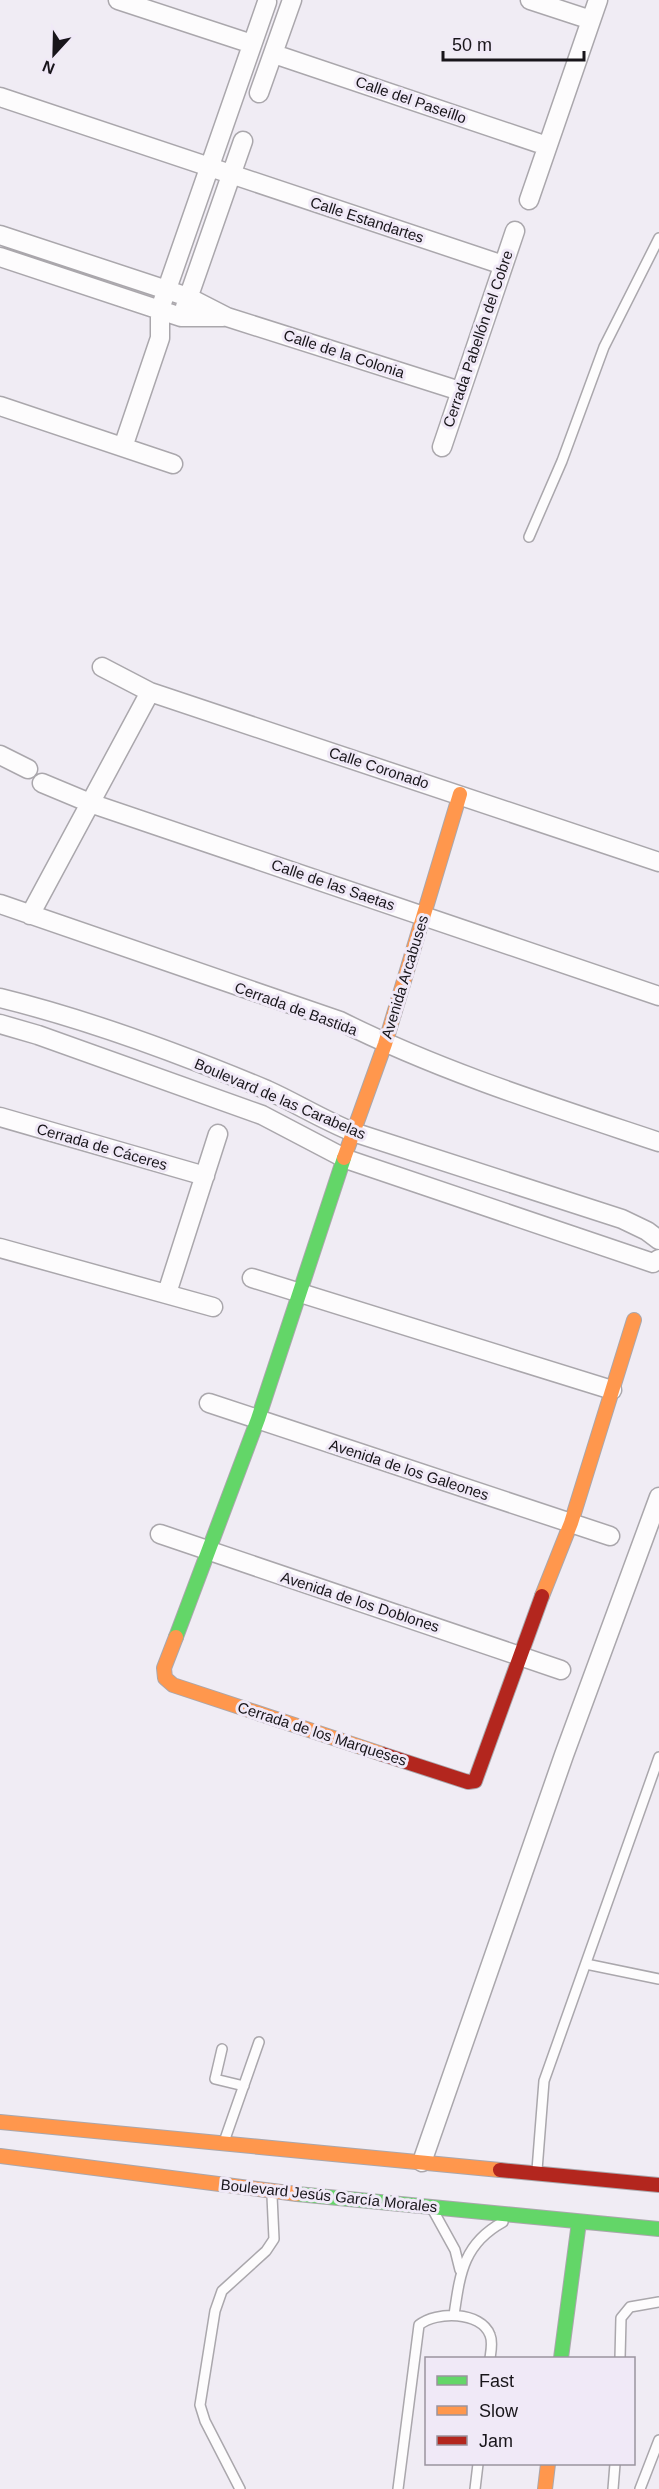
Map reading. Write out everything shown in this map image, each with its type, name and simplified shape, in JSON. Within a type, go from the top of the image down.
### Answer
[{"type":"street","points":[[118,0],[252,44]]},
{"type":"street","points":[[259,93],[292,0]]},
{"type":"street","points":[[530,0],[591,20]]},
{"type":"street","points":[[529,200],[598,0]]},
{"type":"street","points":[[123,447],[160,338],[160,309],[267,2]]},
{"type":"street","name":"Calle del Paseíllo","points":[[274,54],[547,146]]},
{"type":"street","name":"Calle Estandartes","points":[[0,97],[503,265]]},
{"type":"street","points":[[160,338],[182,317],[243,141]]},
{"type":"street","name":"Cerrada Pabellón del Cobre","points":[[442,447],[515,231]]},
{"type":"street","name":"Calle de la Colonia","points":[[0,235],[188,297],[227,317],[460,391]]},
{"type":"street","name":"Calle de la Colonia","points":[[0,257],[182,317],[227,317]]},
{"type":"street","points":[[0,406],[173,464]]},
{"type":"street","name":"Calle Coronado","points":[[102,667],[150,692],[659,862]]},
{"type":"street","points":[[30,915],[150,692]]},
{"type":"street","points":[[0,755],[28,769]]},
{"type":"street","name":"Calle de las Saetas","points":[[42,783],[90,803],[659,996]]},
{"type":"street","name":"Avenida Arcabuses","points":[[346,1159],[352,1132],[385,1044],[460,794]]},
{"type":"street","name":"Cerrada de Bastida","points":[[0,904],[340,1021],[385,1044],[512,1093],[659,1142]]},
{"type":"street","name":"Boulevard de las Carabelas","points":[[0,998],[80,1021],[168,1052],[267,1090],[322,1120],[352,1132],[622,1219],[647,1231],[659,1240]]},
{"type":"street","name":"Boulevard de las Carabelas","points":[[0,1024],[38,1035],[262,1115],[346,1159],[653,1263],[659,1259]]},
{"type":"street","name":"Cerrada de Cáceres","points":[[0,1117],[205,1176]]},
{"type":"street","points":[[167,1293],[218,1134]]},
{"type":"street","name":"Cerrada de los Marqueses","points":[[346,1159],[258,1419],[164,1668],[165,1678],[173,1685],[468,1782],[475,1781],[519,1655],[571,1523],[634,1320]]},
{"type":"street","points":[[0,1248],[213,1307]]},
{"type":"street","points":[[252,1278],[612,1390]]},
{"type":"street","name":"Avenida de los Galeones","points":[[209,1403],[610,1536]]},
{"type":"street","points":[[422,2162],[564,1755],[659,1497]]},
{"type":"street","name":"Avenida de los Doblones","points":[[160,1534],[561,1670]]},
{"type":"street","points":[[0,2122],[659,2185]]},
{"type":"street","name":"Boulevard Jesús García Morales","points":[[0,2156],[431,2208],[626,2226],[655,2234]]},
{"type":"street","points":[[561,2357],[579,2222]]},
{"type":"street","points":[[545,2489],[548,2465]]},
{"type":"lane","points":[[529,537],[562,461],[604,348],[659,238]]},
{"type":"lane","points":[[537,2172],[544,2081],[659,1757]]},
{"type":"lane","points":[[586,1964],[659,1979]]},
{"type":"lane","points":[[224,2144],[259,2042]]},
{"type":"lane","points":[[222,2049],[215,2079],[244,2086]]},
{"type":"lane","points":[[240,2489],[205,2421],[200,2405],[215,2311],[222,2292],[266,2251],[274,2239],[271,2190]]},
{"type":"lane","points":[[431,2208],[455,2250],[460,2270],[454,2315]]},
{"type":"lane","points":[[460,2270],[487,2231],[515,2216]]},
{"type":"lane","points":[[620,2357],[621,2318],[630,2307],[659,2302]]},
{"type":"lane","points":[[398,2489],[419,2325],[428,2318],[454,2315],[481,2323],[490,2334],[490,2357]]},
{"type":"lane","points":[[640,2489],[659,2440]]},
{"type":"lane","points":[[475,2489],[478,2465]]},
{"type":"lane","points":[[613,2489],[615,2465]]},
{"type":"traffic: fast","points":[[176,1637],[258,1419],[344,1158]]},
{"type":"traffic: fast","points":[[297,2194],[659,2229]]},
{"type":"traffic: fast","points":[[561,2357],[579,2222]]},
{"type":"traffic: slow","points":[[344,1158],[385,1044],[460,794]]},
{"type":"traffic: slow","points":[[542,1596],[571,1523],[634,1320]]},
{"type":"traffic: slow","points":[[176,1637],[164,1668],[165,1678],[173,1685],[382,1754]]},
{"type":"traffic: slow","points":[[0,2122],[500,2170]]},
{"type":"traffic: slow","points":[[0,2156],[297,2194]]},
{"type":"traffic: slow","points":[[545,2489],[548,2465]]},
{"type":"traffic: jam","points":[[382,1754],[468,1782],[475,1781],[542,1596]]},
{"type":"traffic: jam","points":[[500,2170],[659,2185]]}]
